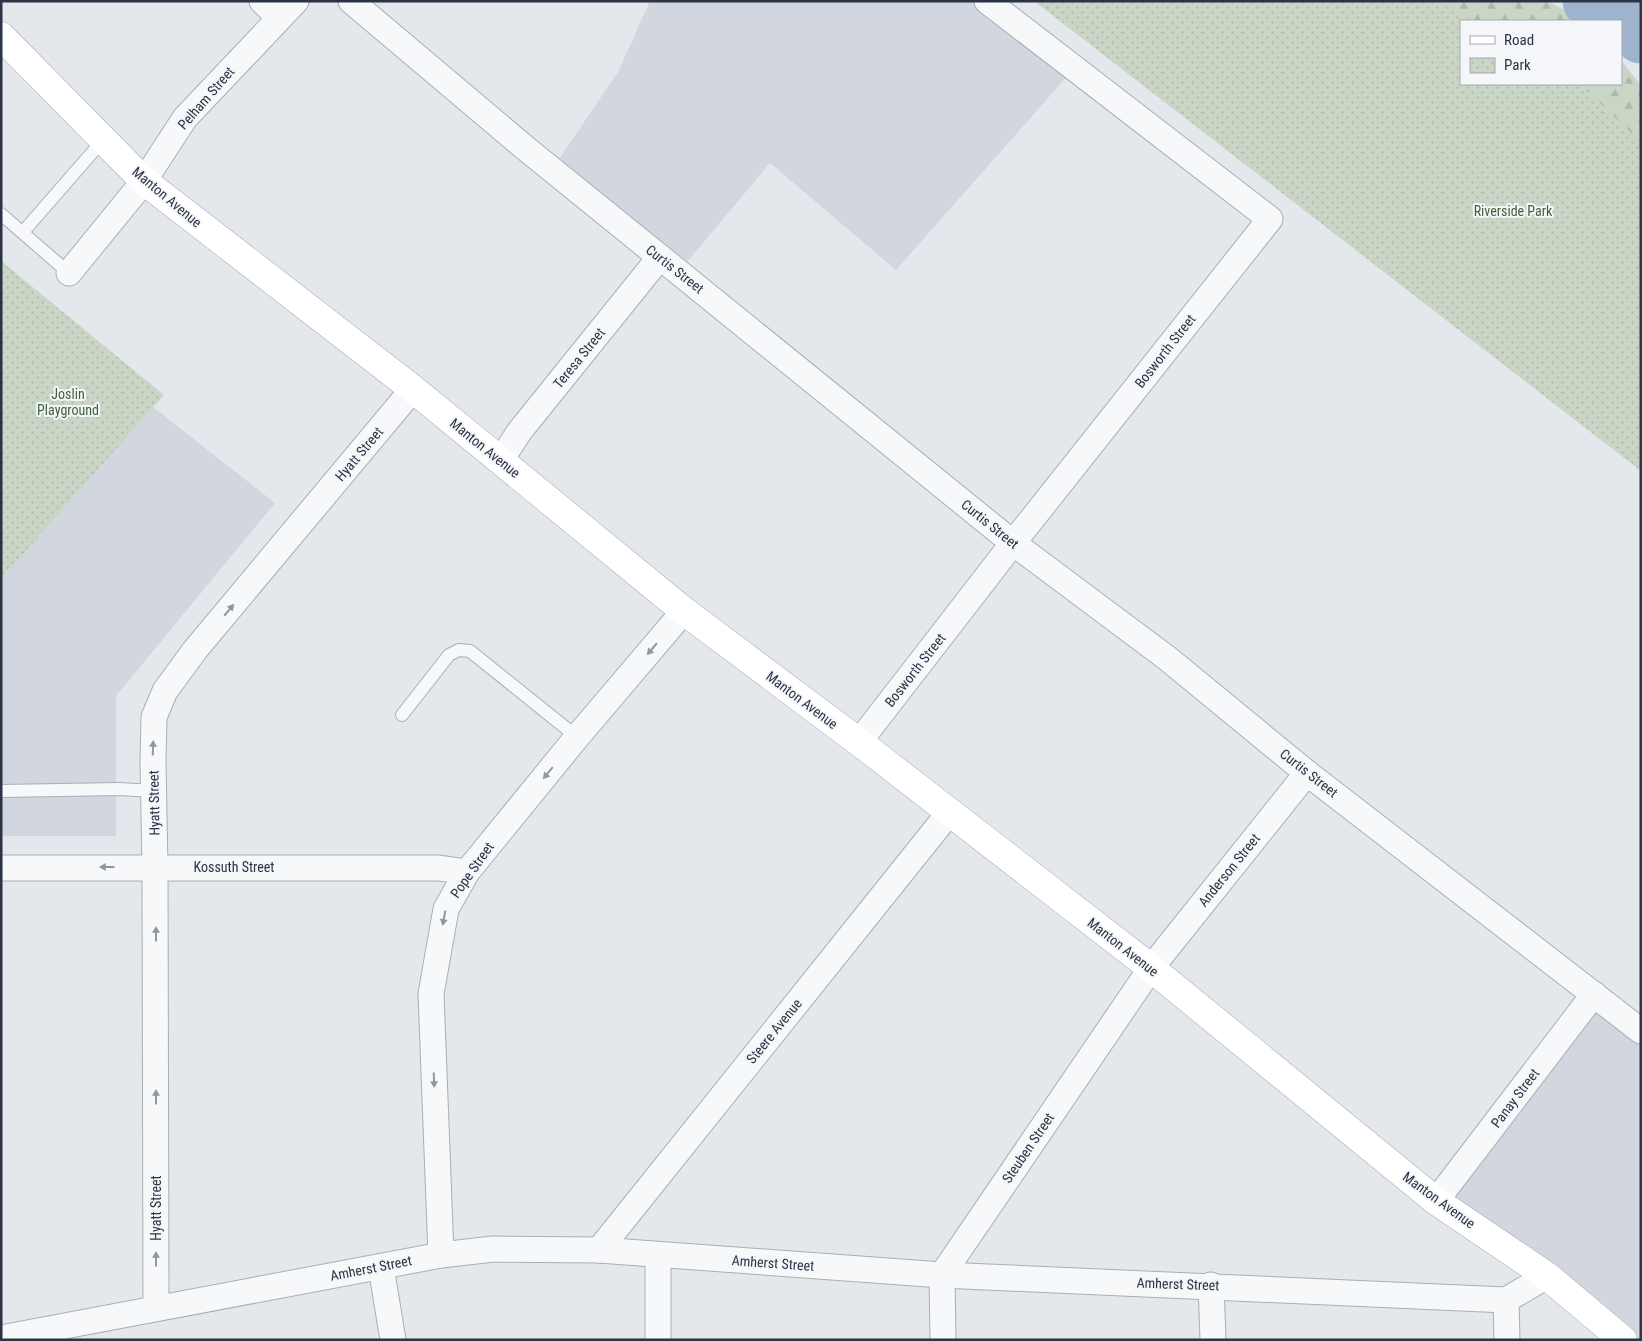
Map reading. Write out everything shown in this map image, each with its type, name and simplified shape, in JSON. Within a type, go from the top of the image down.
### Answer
[{"type":"main road","name":"Manton Avenue","points":[[1,36],[144,181],[413,389],[684,611],[859,742],[1151,968],[1436,1201],[1547,1276],[1623,1340]]},
{"type":"street","name":"Curtis Street","points":[[351,1],[524,147],[1013,543],[1167,658],[1307,773],[1641,1031]]},
{"type":"street","name":"Bosworth Street","points":[[859,742],[1013,543],[1270,219],[987,1]]},
{"type":"street","name":"Pelham Street","points":[[69,273],[144,181],[185,118],[279,7]]},
{"type":"street","name":"Teresa Street","points":[[501,460],[519,432],[660,257]]},
{"type":"street","name":"Hyatt Street","points":[[156,1308],[154,718],[165,691],[195,650],[413,389]]},
{"type":"street","name":"Pope Street","points":[[441,1255],[431,994],[446,908],[467,872],[577,737],[684,611]]},
{"type":"street","name":"Anderson Street","points":[[1151,968],[1307,773]]},
{"type":"street","name":"Steere Avenue","points":[[599,1250],[949,813]]},
{"type":"street","name":"Kossuth Street","points":[[1,868],[155,866],[439,868],[467,872]]},
{"type":"street","name":"Steuben Street","points":[[942,1275],[1151,968]]},
{"type":"street","name":"Panay Street","points":[[1436,1201],[1594,994]]},
{"type":"street","name":"Amherst Street","points":[[1,1338],[42,1335],[156,1308],[441,1255],[494,1249],[599,1250],[942,1275],[1211,1285],[1506,1300]]},
{"type":"street","points":[[658,1255],[658,1340]]},
{"type":"street","points":[[381,1267],[393,1340]]},
{"type":"street","points":[[942,1275],[943,1340]]},
{"type":"street","points":[[1506,1340],[1506,1300],[1547,1276]]},
{"type":"street","points":[[1211,1285],[1213,1340]]},
{"type":"lane","points":[[23,232],[104,140]]},
{"type":"lane","points":[[1,214],[69,273]]},
{"type":"lane","points":[[402,715],[449,655],[458,650],[470,651],[577,737]]},
{"type":"lane","points":[[1,791],[119,789],[154,791]]},
{"type":"shaded area","points":[[650,1],[991,1],[1078,64],[896,270],[770,163],[682,268],[553,168],[618,72]]},
{"type":"shaded area","points":[[153,407],[275,503],[116,696],[116,836],[1,836],[1,579]]},
{"type":"shaded area","points":[[1597,995],[1641,1022],[1641,1340],[1627,1340],[1443,1190]]},
{"type":"green space","name":"Riverside Park","points":[[1034,1],[1436,1],[1472,20],[1460,20],[1460,85],[1581,85],[1641,142],[1641,471]]},
{"type":"green space","points":[[1341,1],[1547,1],[1584,20],[1460,20],[1460,85],[1622,85],[1622,61],[1641,86],[1641,184],[1514,135]]},
{"type":"green space","points":[[1602,1],[1641,1],[1641,32]]},
{"type":"green space","name":"Joslin Playground","points":[[1,261],[164,395],[1,579]]},
{"type":"waterway","points":[[1590,1],[1618,13],[1641,36]]}]
